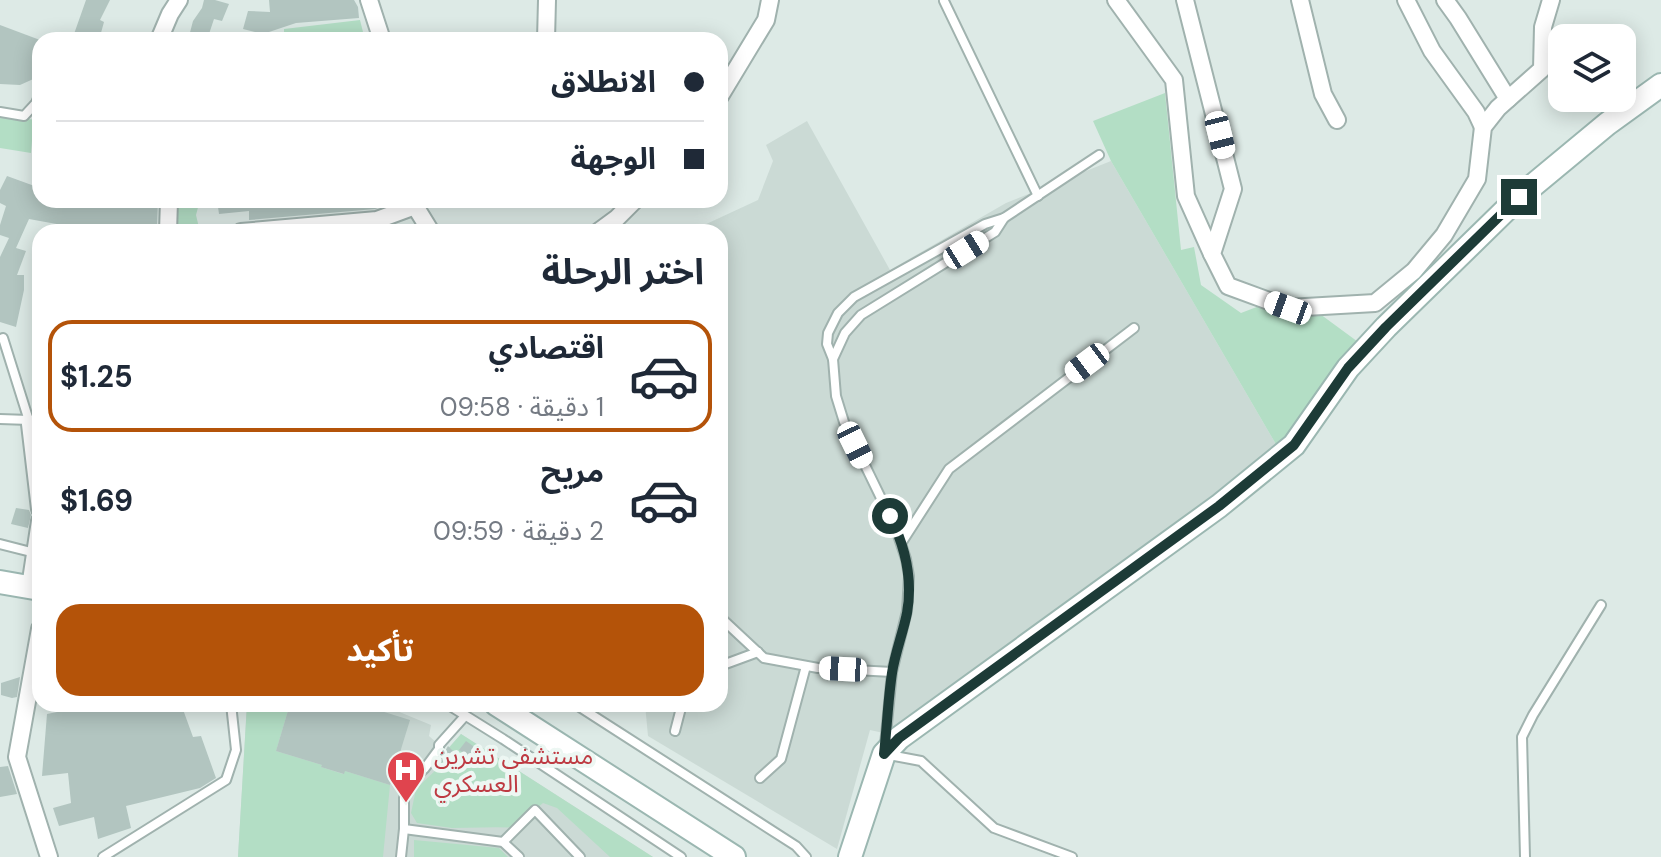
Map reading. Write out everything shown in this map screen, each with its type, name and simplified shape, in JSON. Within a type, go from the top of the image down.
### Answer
[{"type":"street","points":[[162,32],[179,0]]},
{"type":"street","points":[[369,0],[379,32]]},
{"type":"street","points":[[546,32],[547,0]]},
{"type":"street","points":[[728,83],[766,20],[770,0]]},
{"type":"street","points":[[1116,0],[1174,80],[1186,196],[1228,286],[1288,308],[1375,303],[1414,271],[1444,235],[1477,179],[1483,127],[1476,112],[1432,51],[1406,0]]},
{"type":"street","points":[[1185,0],[1233,189],[1212,254]]},
{"type":"street","points":[[1300,0],[1323,94],[1337,120]]},
{"type":"street","points":[[1445,0],[1508,99]]},
{"type":"street","points":[[1483,127],[1498,108],[1542,69],[1543,27],[1551,0]]},
{"type":"street","points":[[850,857],[884,754],[899,738],[1219,506],[1294,445],[1348,368],[1386,327],[1519,197],[1607,124],[1661,85]]},
{"type":"street","points":[[332,224],[377,220],[403,208]]},
{"type":"street","points":[[609,224],[627,208]]},
{"type":"street","points":[[0,582],[32,587]]},
{"type":"street","points":[[32,674],[17,757],[49,857]]},
{"type":"street","points":[[508,712],[734,857]]},
{"type":"lane","points":[[944,1],[1038,196]]},
{"type":"lane","points":[[0,112],[24,116],[32,107]]},
{"type":"lane","points":[[1072,857],[994,828],[921,761],[884,754],[892,672],[909,594],[906,559],[902,542],[844,422],[836,396],[833,359],[827,344],[832,322],[854,297],[985,224],[1004,218],[1099,155]]},
{"type":"lane","points":[[833,359],[840,340],[855,321],[995,232],[1004,218]]},
{"type":"lane","points":[[884,281],[893,296]]},
{"type":"lane","points":[[1375,303],[1386,327]]},
{"type":"lane","points":[[902,542],[949,469],[1134,328]]},
{"type":"lane","points":[[3,338],[32,419]]},
{"type":"lane","points":[[0,360],[11,360]]},
{"type":"lane","points":[[0,419],[32,422]]},
{"type":"lane","points":[[0,544],[32,553]]},
{"type":"lane","points":[[1525,857],[1522,737],[1601,605]]},
{"type":"lane","points":[[728,624],[764,658],[806,666],[892,672]]},
{"type":"lane","points":[[728,663],[758,652]]},
{"type":"lane","points":[[760,778],[781,759],[806,666]]},
{"type":"lane","points":[[103,857],[226,780],[236,750],[232,712]]},
{"type":"lane","points":[[459,712],[681,857]]},
{"type":"lane","points":[[587,712],[796,846],[806,857]]},
{"type":"lane","points":[[675,731],[680,712]]},
{"type":"lane","points":[[401,857],[404,798],[410,782],[425,768],[439,745],[465,716]]},
{"type":"lane","points":[[503,842],[535,810],[580,857]]},
{"type":"lane","points":[[404,829],[503,842],[519,857]]},
{"type":"shaded area","points":[[807,121],[890,270],[1006,203],[1111,161],[1284,458],[901,737],[870,730],[837,849],[648,736],[646,712],[728,712],[728,224],[706,224],[758,200],[773,161],[766,145]]},
{"type":"shaded area","name":"مستشفى تشرين العسكري","points":[[247,712],[399,712],[431,725],[429,736],[446,751],[461,734],[653,857],[238,857]]},
{"type":"green space","points":[[360,20],[363,32],[284,32],[284,29]]},
{"type":"green space","points":[[1165,93],[1181,250],[1194,247],[1201,285],[1241,313],[1267,303],[1320,314],[1369,350],[1284,458],[1111,161],[1093,121]]},
{"type":"green space","points":[[0,116],[32,119],[31,153],[0,148]]},
{"type":"green space","points":[[176,208],[198,208],[198,224],[174,224]]},
{"type":"green space","points":[[247,712],[288,712],[276,751],[343,774],[345,771],[390,785],[383,857],[238,857]]},
{"type":"green space","points":[[461,734],[653,857],[610,857],[557,808],[543,803],[514,827],[452,828],[417,823],[411,813],[416,789],[440,766],[446,751]]},
{"type":"green space","points":[[414,840],[499,848],[508,857],[414,857]]},
{"type":"building","points":[[86,0],[110,0],[100,20],[104,22],[101,32],[75,32]]},
{"type":"building","points":[[204,0],[229,4],[222,21],[214,19],[210,32],[190,32]]},
{"type":"building","points":[[269,0],[354,0],[359,18],[296,23],[269,32],[243,29],[248,11],[270,12]]},
{"type":"building","points":[[0,25],[32,37],[32,80],[20,85],[0,84]]},
{"type":"building","points":[[7,176],[32,185],[32,208],[158,208],[157,224],[56,224],[29,219],[16,248],[26,251],[17,275],[24,275],[24,290],[16,327],[0,322],[0,257],[9,238],[0,235],[6,206],[0,203],[0,190]]},
{"type":"building","points":[[218,208],[378,208],[249,220],[249,211],[219,214]]},
{"type":"building","points":[[16,508],[29,510],[28,528],[11,524]]},
{"type":"building","points":[[20,677],[17,697],[1,695],[1,683]]},
{"type":"building","points":[[184,712],[193,737],[201,736],[216,778],[200,788],[126,806],[131,828],[98,839],[94,817],[59,826],[53,808],[71,803],[68,773],[42,776],[47,714]]},
{"type":"building","points":[[288,712],[384,712],[410,720],[390,785],[345,771],[344,774],[276,751]]},
{"type":"building","points":[[466,741],[476,748],[469,756],[459,750]]},
{"type":"building","points":[[448,746],[456,754],[446,765],[440,760]]},
{"type":"building","points":[[8,766],[17,794],[0,797],[0,767]]},
{"type":"place","name":"مستشفى تشرين العسكري","points":[[406,804]]},
{"type":"route","points":[[890,516],[902,542],[909,576],[909,594],[892,672],[884,754],[899,738],[1219,506],[1294,445],[1348,368],[1519,197]]}]
